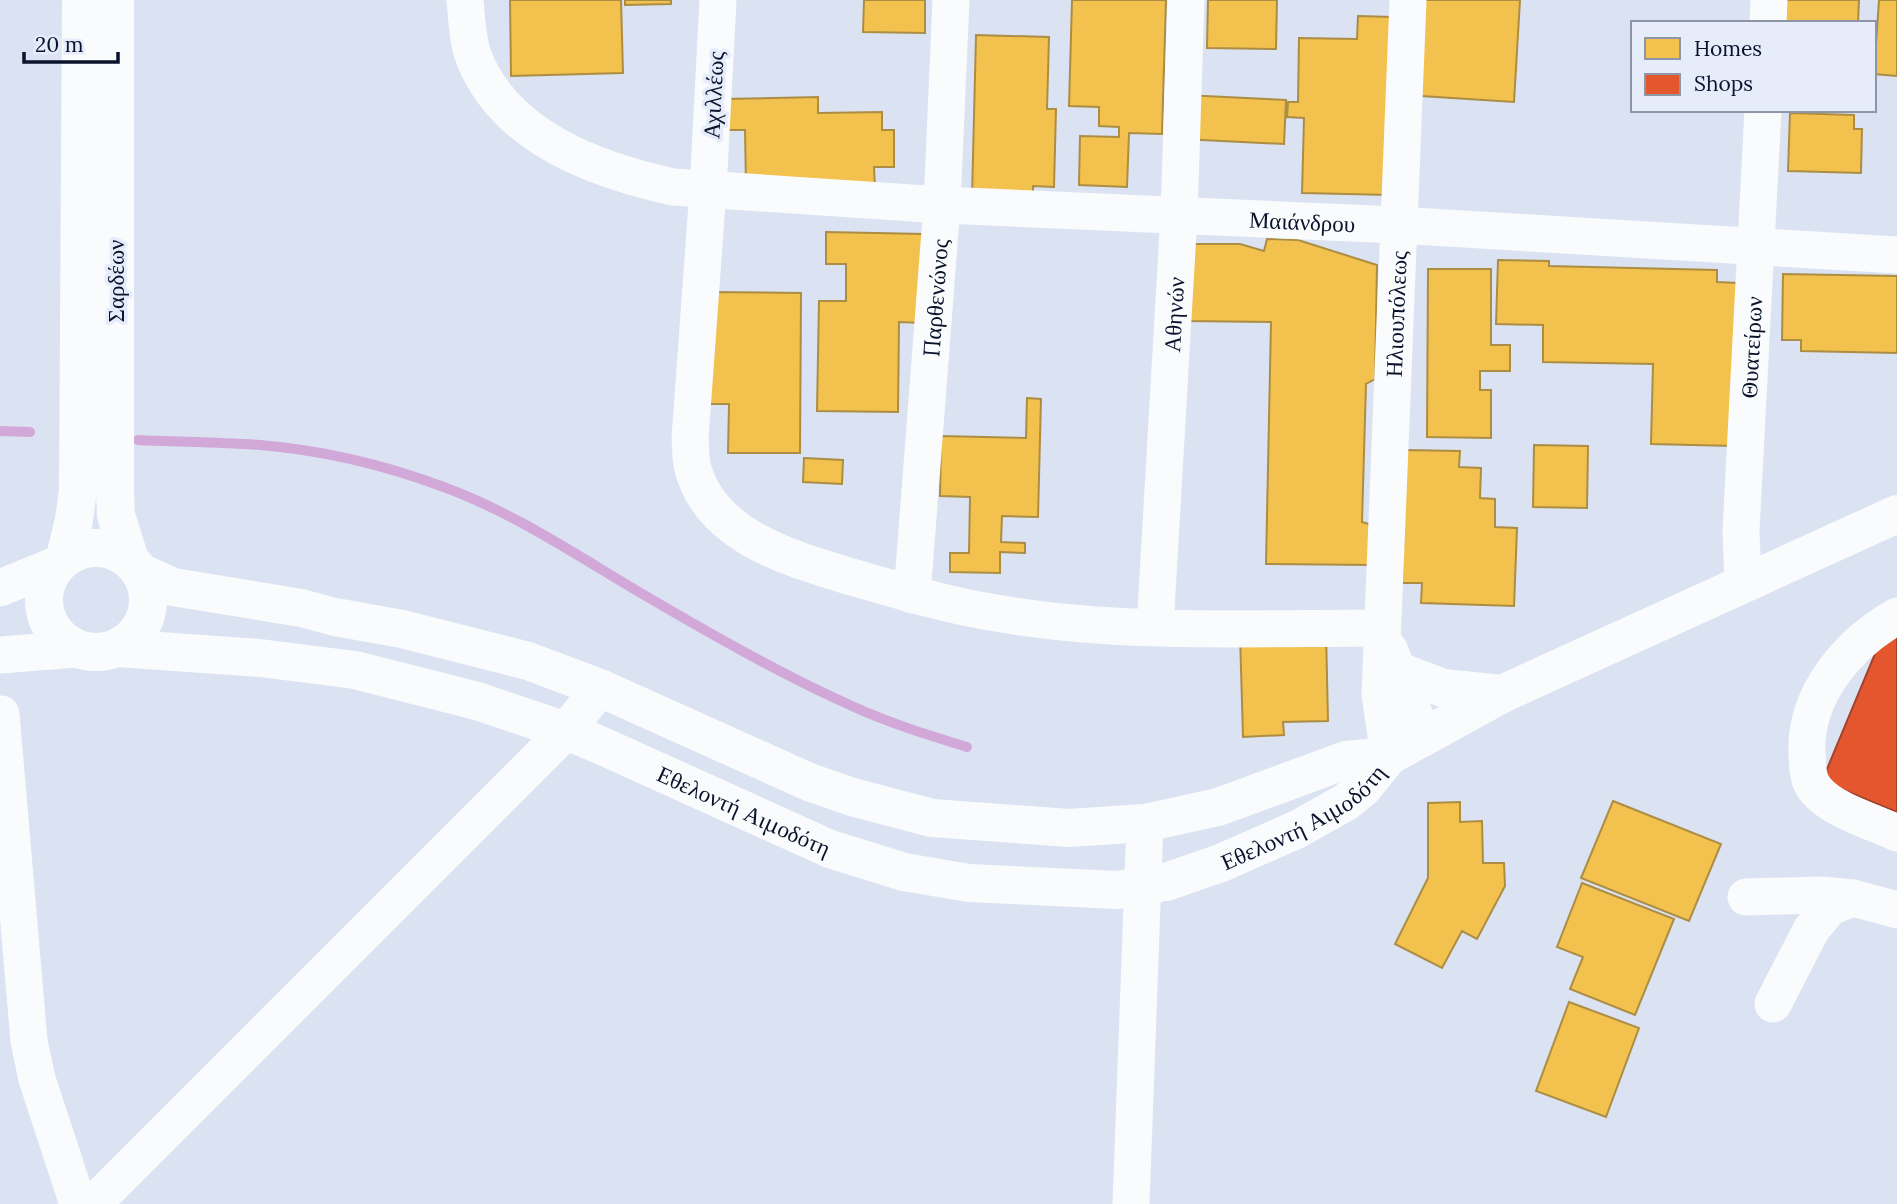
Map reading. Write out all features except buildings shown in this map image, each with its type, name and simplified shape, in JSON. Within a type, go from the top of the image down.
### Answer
[{"type":"main road","name":"Σαρδέων","points":[[60,561],[74,520],[78,483],[81,0]]},
{"type":"main road","name":"Σαρδέων","points":[[116,0],[115,491],[116,514],[135,566]]},
{"type":"main road","points":[[1389,756],[1502,694],[1897,514]]},
{"type":"main road","points":[[98,547],[115,551],[135,566],[147,589],[148,607],[143,624],[132,639],[117,648],[97,653],[76,649],[59,639],[47,622],[43,602],[46,582],[60,561],[80,550],[98,547]]},
{"type":"main road","name":"Εθελοντή Αιμοδότη","points":[[135,566],[173,587],[301,608],[465,643],[528,661],[600,688],[809,782],[892,809],[932,818],[1069,828],[1146,822],[1218,807],[1346,761],[1389,756]]},
{"type":"main road","name":"Εθελοντή Αιμοδότη","points":[[117,648],[260,658],[365,672],[477,701],[566,731],[830,849],[870,863],[937,879],[969,883],[1079,889],[1142,888],[1166,883],[1221,863],[1298,829],[1346,802],[1363,788],[1389,756]]},
{"type":"main road","points":[[1396,670],[1443,688],[1502,694]]},
{"type":"street","name":"Μαιάνδρου","points":[[465,0],[467,29],[473,56],[486,82],[501,102],[526,126],[565,150],[622,174],[673,187],[942,205],[1397,225],[1897,255]]},
{"type":"street","name":"Αχιλλέως","points":[[719,0],[691,454],[694,472],[706,498],[743,534],[766,547],[806,563],[912,595]]},
{"type":"street","name":"Παρθενώνος","points":[[912,595],[942,205],[951,0]]},
{"type":"street","name":"Αθηνών","points":[[1154,627],[1179,215],[1185,0]]},
{"type":"street","name":"Ηλιουπόλεως","points":[[1389,756],[1380,694],[1381,628],[1408,0]]},
{"type":"street","points":[[1768,21],[1769,0]]},
{"type":"street","name":"Θυατείρων","points":[[1743,583],[1741,531],[1763,112]]},
{"type":"street","points":[[0,588],[60,561]]},
{"type":"street","points":[[912,595],[998,614],[1058,621],[1154,627],[1381,628]]},
{"type":"street","points":[[1897,616],[1868,635],[1841,660],[1813,709],[1807,734],[1807,748],[1808,774],[1815,789],[1828,801],[1897,833]]},
{"type":"street","name":"Ηλιουπόλεως","points":[[1381,628],[1423,737]]},
{"type":"street","points":[[0,654],[76,649]]},
{"type":"street","points":[[93,1204],[566,731],[600,688]]},
{"type":"street","points":[[1,714],[11,987],[29,1041],[37,1079],[78,1204]]},
{"type":"street","points":[[1131,1204],[1146,822]]},
{"type":"street","points":[[1746,897],[1821,895],[1853,898],[1897,910]]},
{"type":"street","points":[[1773,1004],[1811,930],[1830,907],[1853,898]]},
{"type":"waterway","points":[[0,431],[30,432]]},
{"type":"waterway","points":[[138,440],[283,447],[375,465],[441,486],[522,523],[700,627],[801,682],[880,718],[967,747]]}]
